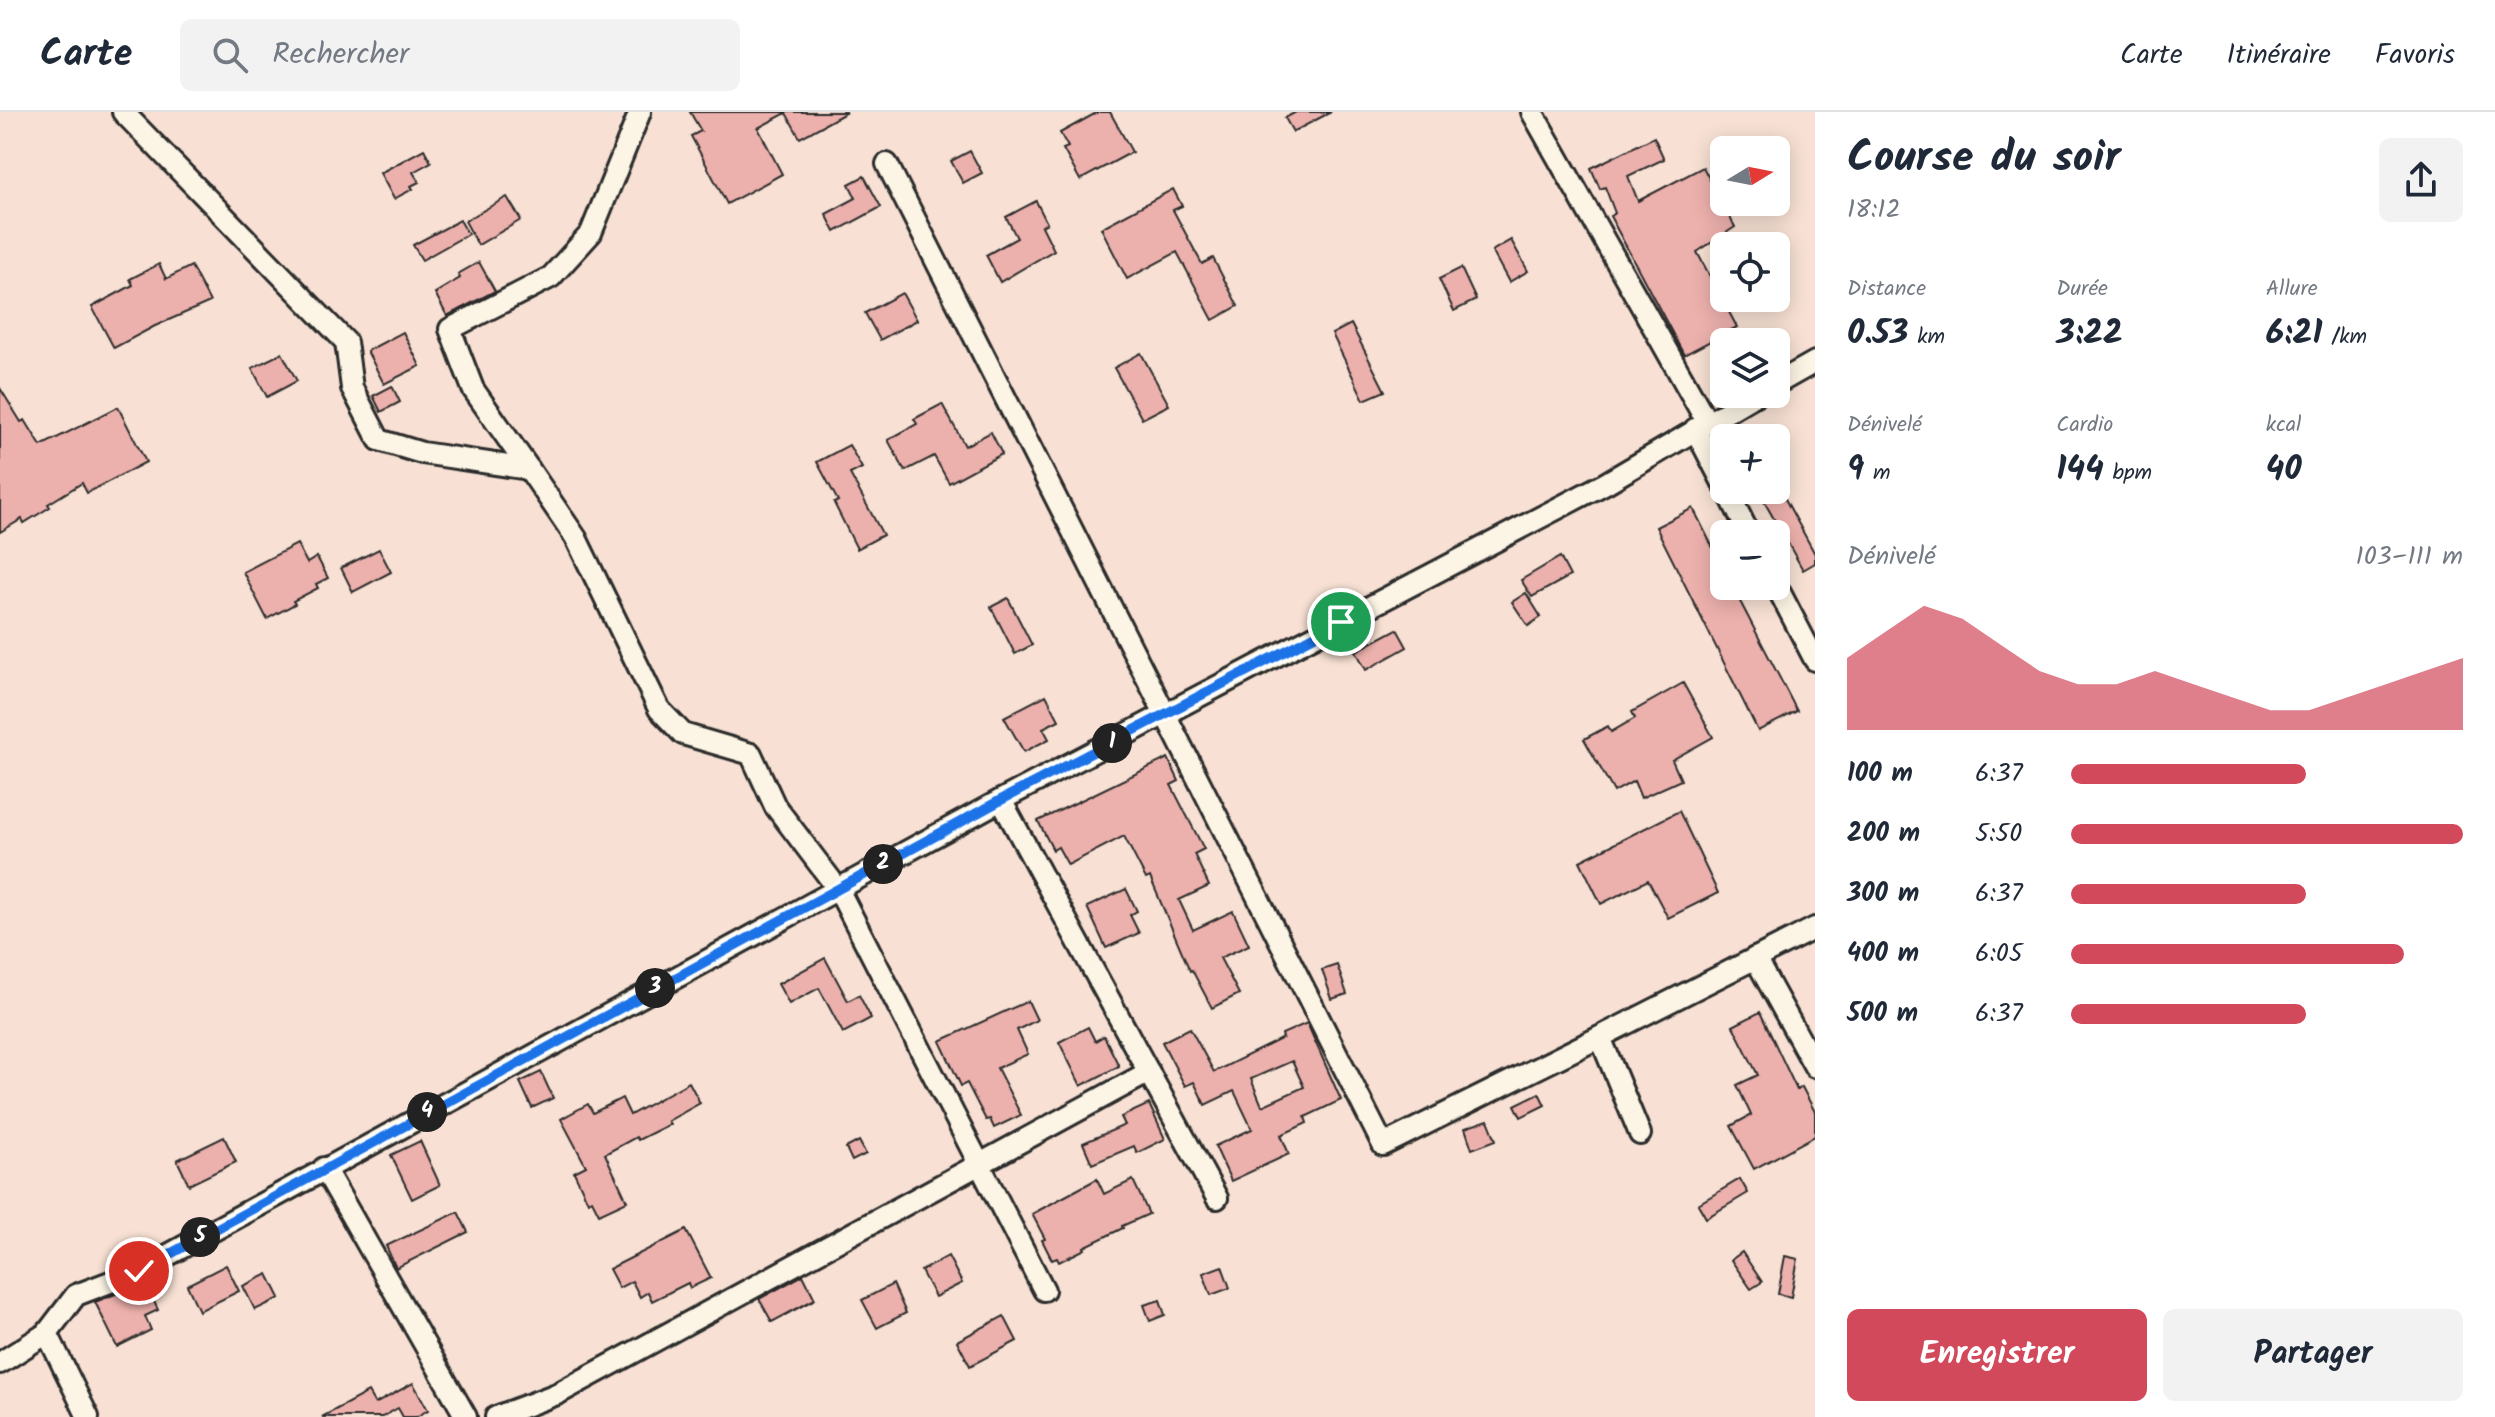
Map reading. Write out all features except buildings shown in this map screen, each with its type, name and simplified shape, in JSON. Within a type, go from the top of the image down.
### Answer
[{"type":"street","points":[[123,112],[346,342],[352,388],[379,440],[422,453],[529,469]]},
{"type":"street","points":[[640,112],[591,233],[551,277],[450,329],[473,389],[576,538],[659,709],[683,734],[751,754],[775,806],[838,889],[1044,1290]]},
{"type":"street","points":[[1532,112],[1701,426],[1710,449]]},
{"type":"street","points":[[887,164],[1383,1145],[1815,928]]},
{"type":"street","points":[[1790,376],[1815,362]]},
{"type":"street","points":[[0,1363],[47,1333],[76,1295],[139,1271],[1001,800],[1606,483],[1732,408]]},
{"type":"street","points":[[1784,600],[1815,660]]},
{"type":"street","points":[[1001,800],[1217,1198]]},
{"type":"street","points":[[1755,958],[1815,1067]]},
{"type":"street","points":[[1600,1037],[1640,1134]]},
{"type":"street","points":[[496,1417],[557,1394],[1149,1072]]},
{"type":"street","points":[[324,1168],[466,1417]]},
{"type":"street","points":[[47,1333],[88,1417]]},
{"type":"route","points":[[139,1271],[1001,800],[1341,622]]}]
